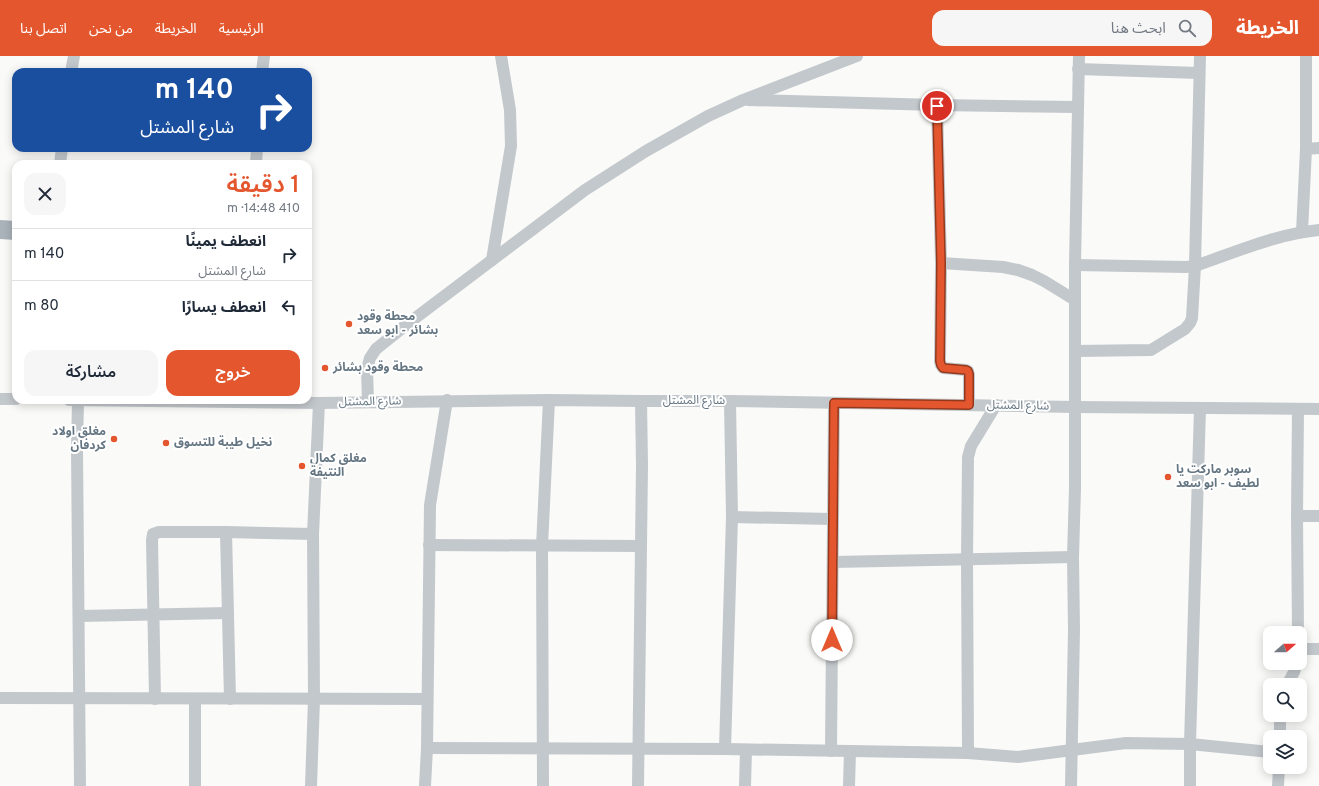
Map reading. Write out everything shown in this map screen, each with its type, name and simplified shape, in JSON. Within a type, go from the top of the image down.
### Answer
[{"type":"street","points":[[72,68],[74,56]]},
{"type":"street","points":[[262,68],[264,56]]},
{"type":"street","points":[[492,260],[511,146],[510,110],[501,56]]},
{"type":"street","points":[[368,402],[367,369],[370,358],[376,349],[585,190],[646,151],[708,116],[743,100],[857,56]]},
{"type":"street","points":[[1071,786],[1074,630],[1075,264],[1079,56]]},
{"type":"street","points":[[1075,351],[1150,350],[1185,329],[1190,323],[1192,318],[1195,266],[1200,56]]},
{"type":"street","points":[[1302,232],[1306,149],[1306,56]]},
{"type":"street","points":[[1078,69],[1199,73]]},
{"type":"street","points":[[743,100],[937,106],[1077,107]]},
{"type":"street","points":[[937,106],[941,263],[941,365],[943,368],[968,371],[969,405]]},
{"type":"street","points":[[1306,149],[1319,148]]},
{"type":"street","points":[[1075,264],[1182,268],[1195,266],[1273,239],[1302,232],[1319,230]]},
{"type":"street","points":[[941,263],[1003,266],[1018,270],[1044,281],[1075,300]]},
{"type":"street","points":[[0,399],[12,399]]},
{"type":"street","points":[[425,786],[427,748],[430,505],[447,400]]},
{"type":"street","name":"شارع المشتل","points":[[312,402],[447,400],[730,401],[1075,407],[1319,409]]},
{"type":"street","points":[[543,786],[542,546],[549,400]]},
{"type":"street","points":[[638,786],[641,401]]},
{"type":"street","points":[[725,749],[732,517],[730,401]]},
{"type":"street","points":[[311,786],[314,699],[313,534],[319,403]]},
{"type":"street","points":[[831,751],[834,403]]},
{"type":"street","points":[[78,404],[80,786]]},
{"type":"street","points":[[968,753],[968,457],[971,446],[996,405]]},
{"type":"street","points":[[1190,786],[1200,408]]},
{"type":"street","points":[[1298,409],[1298,626]]},
{"type":"street","points":[[1297,516],[1319,516]]},
{"type":"street","points":[[732,517],[833,519]]},
{"type":"street","points":[[154,699],[153,534],[159,532],[226,532],[313,534]]},
{"type":"street","points":[[226,532],[230,699]]},
{"type":"street","points":[[429,545],[641,546]]},
{"type":"street","points":[[833,562],[1073,557]]},
{"type":"street","points":[[79,616],[228,613]]},
{"type":"street","points":[[1307,649],[1319,649]]},
{"type":"street","points":[[0,698],[427,700]]},
{"type":"street","points":[[195,699],[195,786]]},
{"type":"street","points":[[427,748],[725,749],[968,753],[1018,757],[1126,743],[1190,744],[1263,751]]},
{"type":"street","points":[[745,786],[746,750]]},
{"type":"street","points":[[849,786],[850,751]]},
{"type":"street","points":[[1278,786],[1279,774]]},
{"type":"building","points":[[0,220],[12,221],[12,240],[0,239]]},
{"type":"place","name":"محطة وقود بشائر - ابو سعد","points":[[349,324]]},
{"type":"place","name":"محطة وقود بشائر","points":[[325,368]]},
{"type":"place","name":"مغلق اولاد كردفان","points":[[114,439]]},
{"type":"place","name":"نخيل طيبة للتسوق","points":[[166,443]]},
{"type":"place","name":"مغلق كمال النتيفة","points":[[302,466]]},
{"type":"place","name":"سوبر ماركت يا لطيف - ابو سعد","points":[[1168,477]]},
{"type":"route","points":[[832,640],[834,403],[969,405],[968,371],[943,368],[940,361],[941,263],[937,106]]}]
